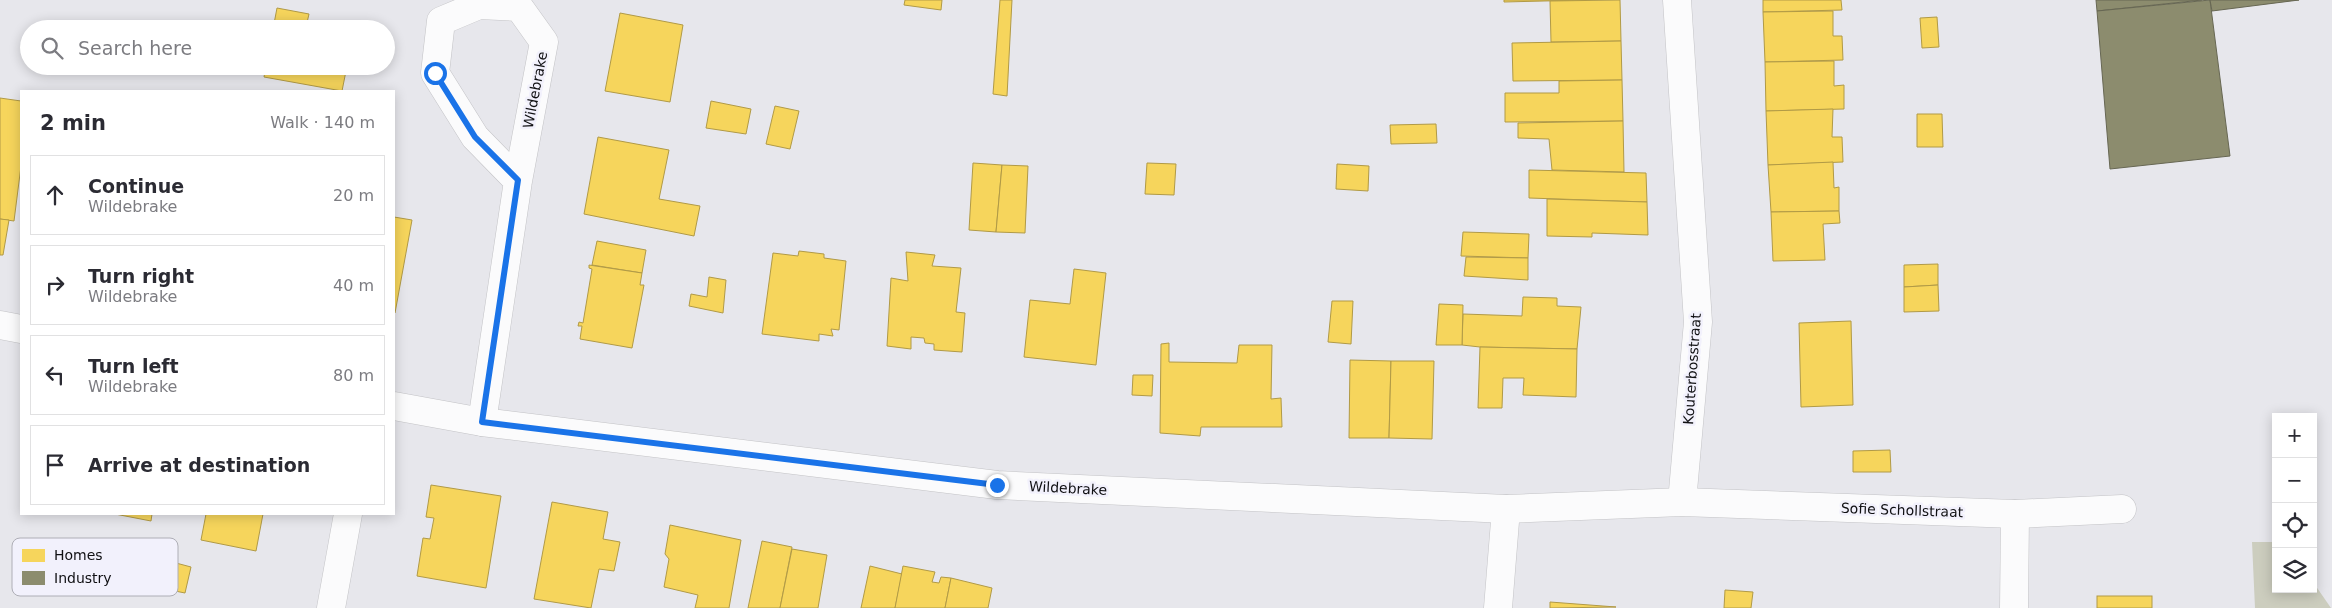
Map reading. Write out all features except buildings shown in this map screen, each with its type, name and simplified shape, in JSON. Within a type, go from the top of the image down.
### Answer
[{"type":"street","name":"Kouterbosstraat","points":[[1677,0],[1698,322],[1682,502]]},
{"type":"street","name":"Wildebrake","points":[[482,422],[518,180],[544,42],[518,7],[478,6],[441,21],[435,73],[475,137],[518,180]]},
{"type":"street","points":[[0,325],[20,330]]},
{"type":"street","name":"Wildebrake","points":[[395,406],[482,422],[997,485],[1506,508]]},
{"type":"street","points":[[1498,608],[1506,508],[1682,502]]},
{"type":"street","name":"Sofie Schollstraat","points":[[1682,502],[2015,514],[2122,509]]},
{"type":"street","points":[[2014,608],[2015,514]]},
{"type":"street","points":[[331,608],[348,515]]},
{"type":"shaded area","points":[[2252,542],[2272,542],[2272,593],[2317,593],[2317,588],[2331,608],[2255,608]]},
{"type":"route","points":[[435,73],[475,137],[518,180],[482,422],[997,485]]}]
